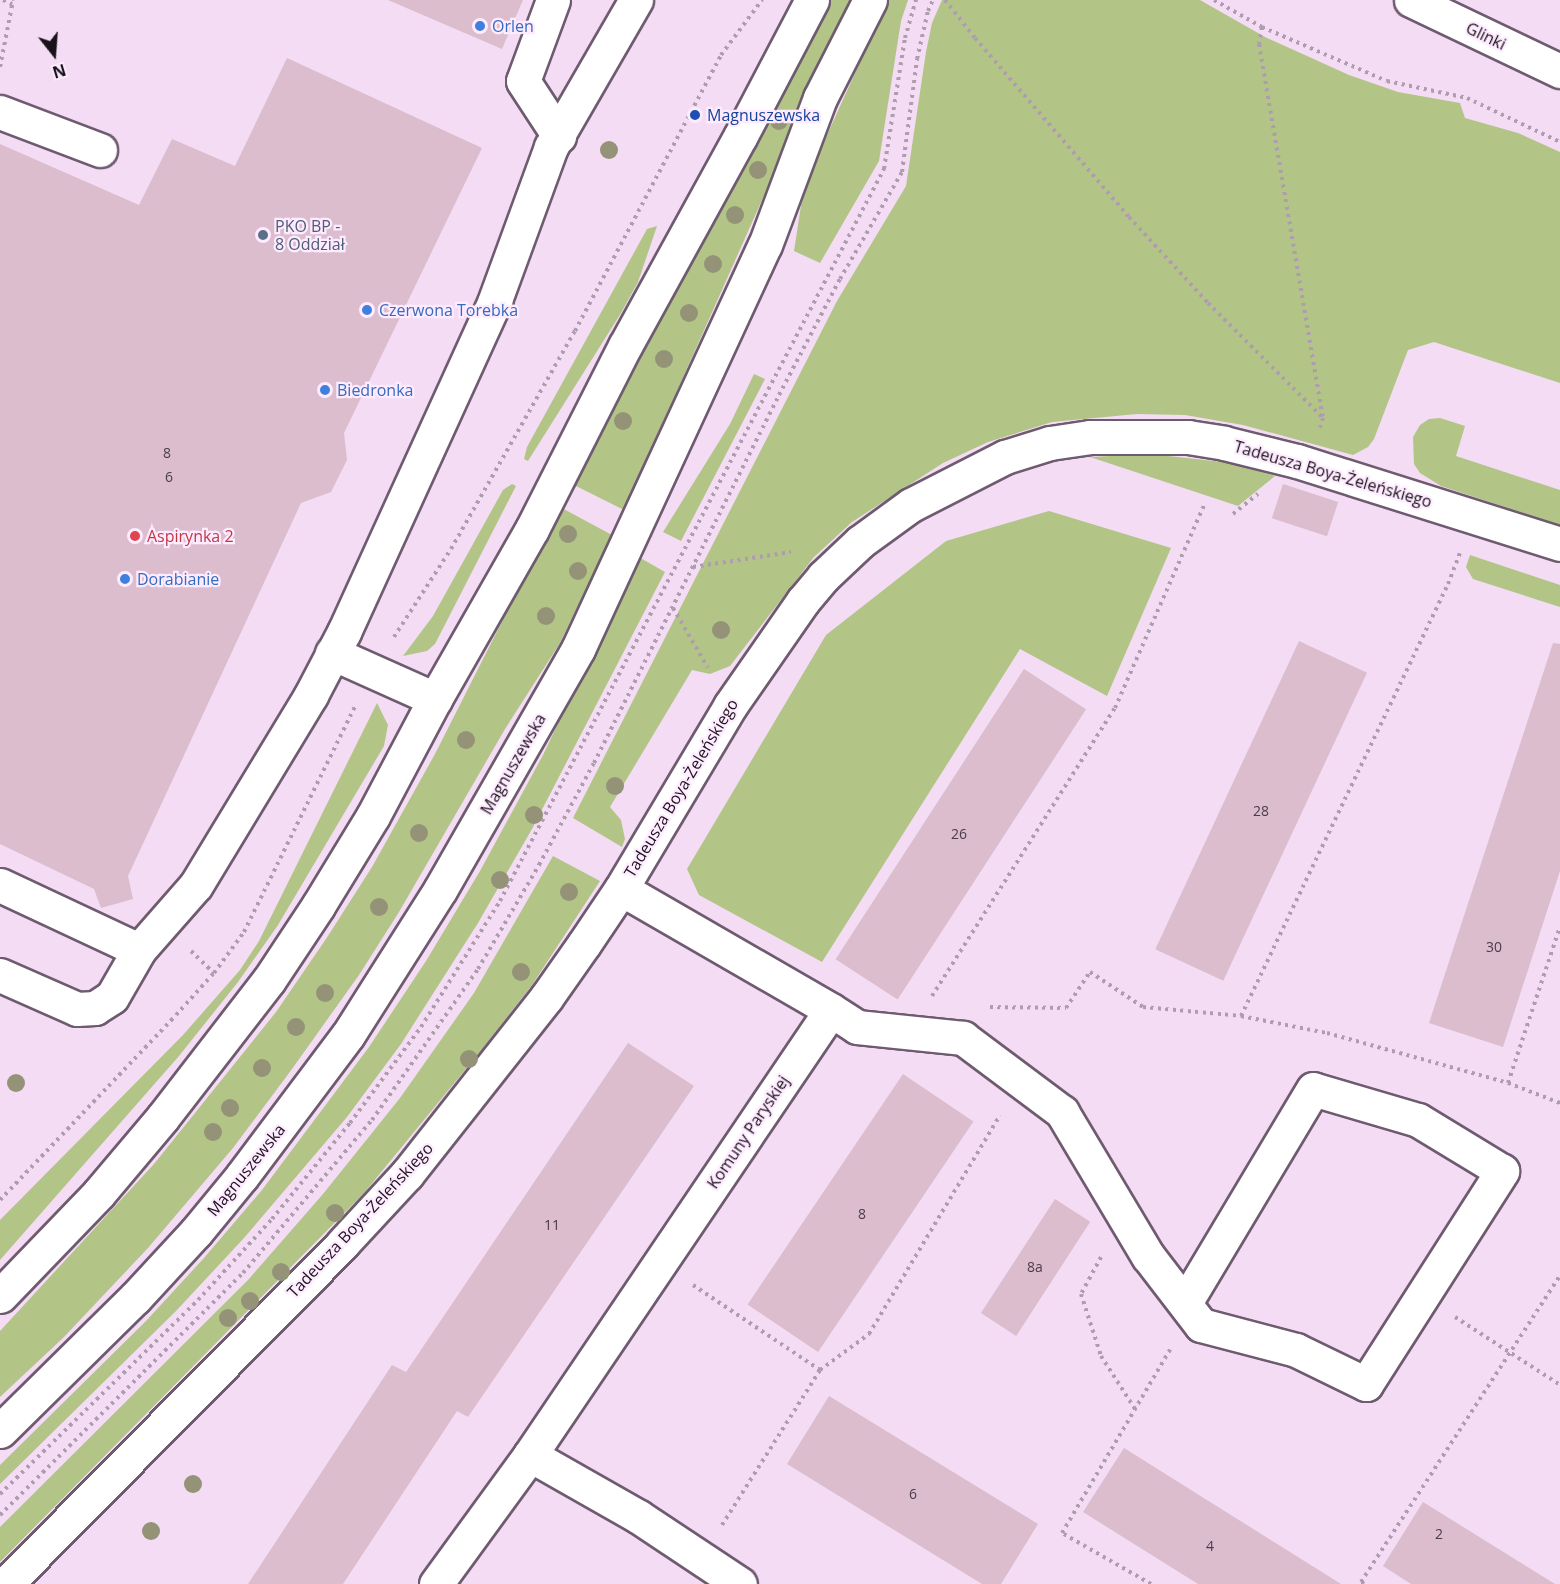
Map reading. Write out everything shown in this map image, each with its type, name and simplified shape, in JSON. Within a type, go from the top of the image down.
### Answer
[{"type":"street","points":[[553,0],[523,81],[559,136]]},
{"type":"street","points":[[0,975],[77,1009],[95,1008],[112,997],[139,950],[196,885],[311,695],[332,653],[495,300],[551,147],[636,0]]},
{"type":"street","points":[[0,1296],[99,1193],[206,1063],[269,980],[373,816],[435,699],[528,538],[625,346],[812,0]]},
{"type":"street","name":"Magnuszewska","points":[[0,1431],[135,1298],[196,1232],[242,1176],[348,1035],[440,890],[578,649],[765,245],[820,98],[870,0]]},
{"type":"street","name":"Glinki","points":[[1412,0],[1560,71]]},
{"type":"street","points":[[0,112],[100,150]]},
{"type":"street","name":"Tadeusza Boya-Żeleńskiego","points":[[6,1584],[343,1243],[407,1174],[546,998],[621,890],[730,706],[803,601],[845,555],[911,505],[1005,457],[1050,443],[1090,437],[1188,437],[1297,460],[1560,544]]},
{"type":"street","points":[[332,653],[372,673],[435,699]]},
{"type":"street","points":[[0,885],[139,950]]},
{"type":"street","points":[[621,890],[857,1027],[963,1038],[1062,1112],[1148,1256],[1201,1325],[1296,1350],[1366,1384],[1502,1170],[1418,1120],[1313,1089],[1190,1310]]},
{"type":"street","name":"Komuny Paryskiej","points":[[436,1584],[530,1455],[831,1010]]},
{"type":"street","points":[[530,1455],[639,1516],[740,1584]]},
{"type":"path","points":[[0,67],[12,2],[3,0]]},
{"type":"path","points":[[0,1200],[176,1015],[214,973],[244,932],[372,673],[451,549],[575,331],[722,55],[762,0]]},
{"type":"path","points":[[945,0],[975,38],[1130,217],[1208,303],[1323,418]]},
{"type":"path","points":[[1214,0],[1262,27],[1387,81],[1467,98],[1560,142]]},
{"type":"path","points":[[1262,27],[1260,53],[1323,418],[1318,436]]},
{"type":"path","points":[[932,997],[1115,708],[1204,505]]},
{"type":"path","points":[[1241,1016],[1448,584],[1474,516]]},
{"type":"path","points":[[693,567],[777,552],[807,551],[845,555]]},
{"type":"path","points":[[1508,1083],[1560,927]]},
{"type":"path","points":[[984,1007],[1066,1008],[1090,972],[1143,1006],[1241,1016],[1327,1033],[1508,1083],[1560,1103]]},
{"type":"path","points":[[702,1558],[820,1370],[870,1334],[1021,1081]]},
{"type":"path","points":[[1123,1215],[1081,1294],[1101,1356],[1134,1409]]},
{"type":"path","points":[[660,1263],[820,1370]]},
{"type":"path","points":[[1364,1584],[1361,1582],[1560,1276]]},
{"type":"path","points":[[1424,1293],[1461,1322],[1560,1386]]},
{"type":"path","points":[[1151,1584],[1062,1533],[1179,1334],[1190,1310]]},
{"type":"green space","points":[[828,0],[851,0],[624,510],[572,484],[630,367]]},
{"type":"green space","points":[[888,0],[908,0],[901,21],[879,161],[820,263],[794,251],[804,186]]},
{"type":"green space","points":[[942,0],[1200,0],[1265,37],[1349,75],[1398,92],[1460,103],[1465,118],[1518,133],[1560,152],[1560,383],[1434,342],[1408,350],[1374,439],[1368,447],[1353,455],[1243,425],[1185,415],[1137,414],[1052,422],[988,442],[943,463],[852,522],[814,557],[730,666],[710,674],[692,670],[610,807],[621,820],[625,839],[622,847],[573,818],[837,301],[906,186],[926,52],[932,23]]},
{"type":"green space","points":[[657,226],[638,282],[621,313],[528,461],[524,459],[527,447],[647,229]]},
{"type":"green space","points":[[754,374],[765,379],[681,541],[663,532],[730,424]]},
{"type":"green space","points":[[1440,418],[1465,426],[1456,456],[1560,490],[1560,525],[1441,486],[1420,473],[1414,464],[1413,437],[1420,425],[1429,419]]},
{"type":"green space","points":[[1150,454],[1232,463],[1275,476],[1238,506],[1090,457]]},
{"type":"green space","points":[[512,484],[516,486],[435,644],[427,651],[403,656],[433,616],[503,490]]},
{"type":"green space","points":[[560,507],[612,535],[560,643],[505,729],[399,912],[359,975],[233,1148],[148,1248],[64,1337],[0,1397],[0,1331],[154,1164],[276,1012],[326,939],[372,867],[435,754]]},
{"type":"green space","points":[[1049,511],[1171,548],[1107,696],[1020,649],[822,962],[699,895],[687,869],[826,635],[946,541]]},
{"type":"green space","points":[[1470,555],[1560,585],[1560,607],[1473,579],[1466,567]]},
{"type":"green space","points":[[637,556],[665,572],[532,829],[478,923],[401,1044],[347,1117],[244,1238],[176,1311],[0,1484],[0,1465],[146,1321],[204,1258],[262,1190],[369,1047],[426,961],[480,871],[543,755]]},
{"type":"green space","points":[[377,703],[388,725],[384,746],[278,925],[238,982],[179,1056],[0,1260],[0,1220],[183,1035],[240,970],[259,941]]},
{"type":"green space","points":[[553,856],[600,881],[532,985],[483,1048],[364,1193],[0,1562],[0,1527],[248,1280],[323,1194],[400,1098],[474,993]]},
{"type":"building","name":"Orlen","points":[[388,0],[523,0],[502,49]]},
{"type":"building","points":[[287,58],[482,148],[344,433],[347,460],[331,492],[301,503],[128,876],[133,899],[101,908],[94,889],[0,844],[0,144],[139,205],[172,139],[235,166]]},
{"type":"building","points":[[1283,484],[1338,502],[1327,536],[1272,518]]},
{"type":"building","points":[[1299,641],[1367,673],[1223,981],[1155,949]]},
{"type":"building","points":[[1553,643],[1560,644],[1560,871],[1503,1047],[1429,1023]]},
{"type":"building","points":[[1024,669],[1086,709],[898,999],[836,959]]},
{"type":"building","points":[[628,1043],[694,1086],[468,1417],[457,1411],[343,1584],[248,1584],[392,1365],[406,1372]]},
{"type":"building","points":[[903,1074],[973,1122],[818,1352],[748,1304]]},
{"type":"building","points":[[1055,1199],[1090,1222],[1016,1336],[981,1313]]},
{"type":"building","points":[[829,1396],[1038,1524],[1001,1584],[982,1584],[787,1464]]},
{"type":"building","points":[[1124,1448],[1341,1584],[1198,1584],[1083,1512]]},
{"type":"building","points":[[1423,1502],[1555,1584],[1411,1584],[1383,1566]]},
{"type":"place","name":"Orlen","points":[[480,26]]},
{"type":"place","name":"Magnuszewska","points":[[695,115]]},
{"type":"place","name":"PKO BP - 8 Oddział","points":[[263,235]]},
{"type":"place","name":"Czerwona Torebka","points":[[367,310]]},
{"type":"place","name":"Biedronka","points":[[325,390]]},
{"type":"place","name":"Aspirynka 2","points":[[135,536]]},
{"type":"place","name":"Dorabianie","points":[[125,579]]}]
